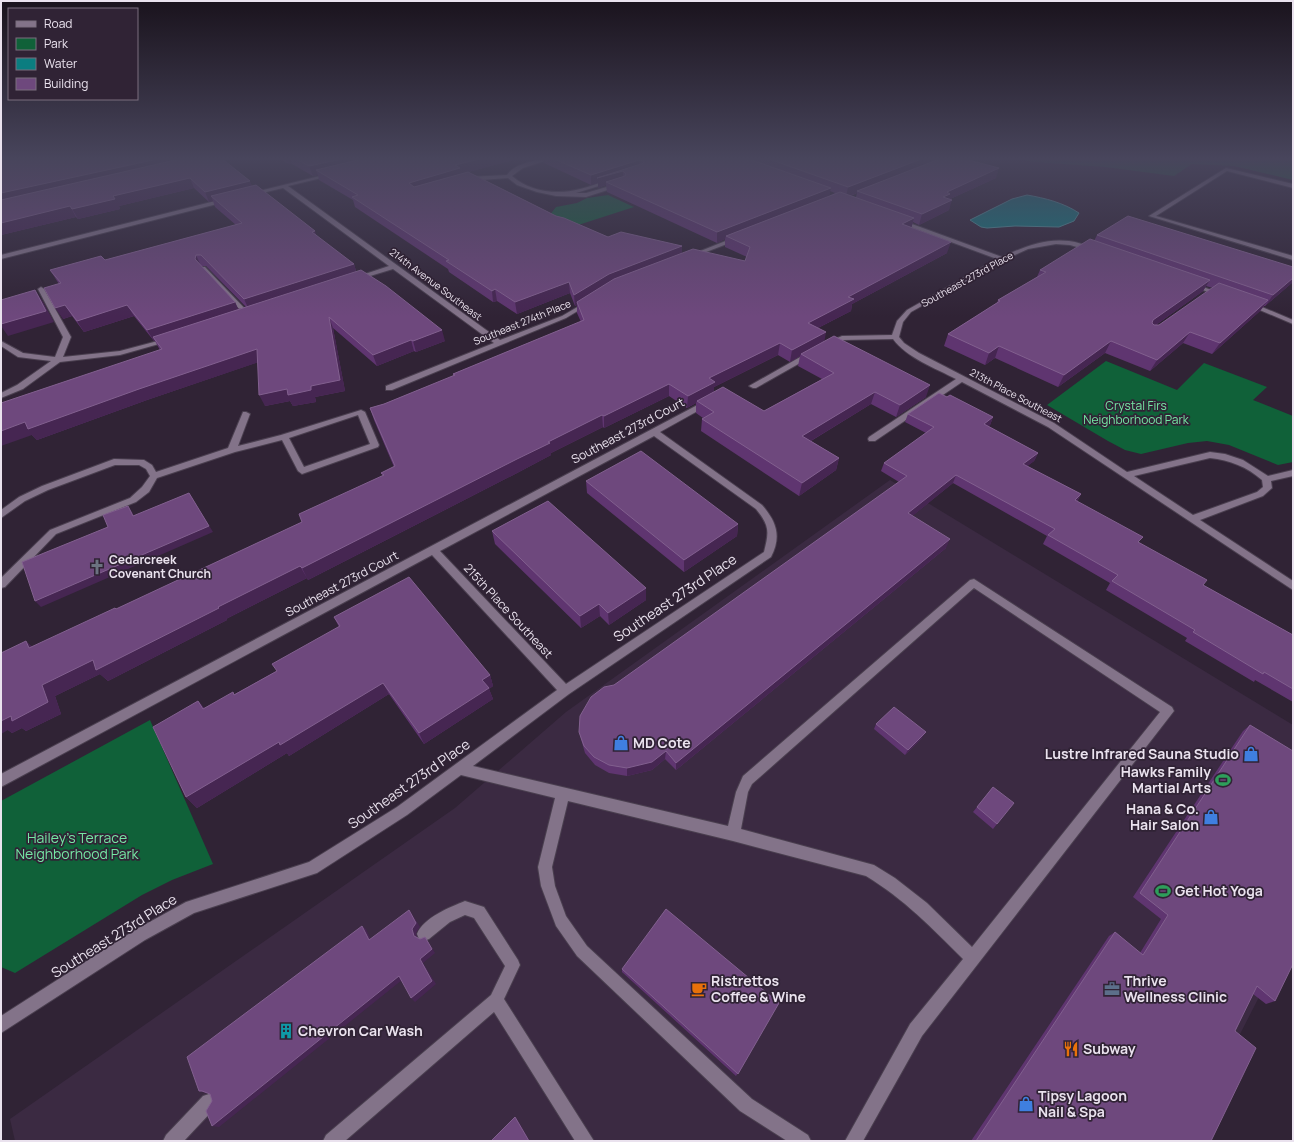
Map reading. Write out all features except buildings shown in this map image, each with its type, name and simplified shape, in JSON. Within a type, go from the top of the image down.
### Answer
[{"type":"street","points":[[1,257],[181,211]]},
{"type":"street","name":"214th Avenue Southeast","points":[[319,211],[498,342]]},
{"type":"street","points":[[1159,211],[1152,216],[1293,258]]},
{"type":"street","points":[[890,218],[1002,259]]},
{"type":"street","points":[[685,259],[743,236]]},
{"type":"street","name":"Southeast 273rd Place","points":[[895,337],[900,321],[909,311],[1002,259],[1026,248],[1056,242],[1096,250]]},
{"type":"street","points":[[351,280],[395,266]]},
{"type":"street","points":[[203,268],[247,314]]},
{"type":"street","points":[[1182,281],[1207,293],[1231,298]]},
{"type":"street","points":[[1,396],[20,387],[58,360],[67,337],[40,289]]},
{"type":"street","name":"Southeast 274th Place","points":[[389,388],[498,342],[564,317],[593,300]]},
{"type":"street","points":[[1244,302],[1272,312],[1293,322]]},
{"type":"street","points":[[240,316],[254,312]]},
{"type":"street","points":[[753,386],[842,338],[895,337]]},
{"type":"street","name":"213th Place Southeast","points":[[895,337],[901,346],[916,355],[1051,424],[1293,586]]},
{"type":"street","points":[[1,344],[21,354],[58,360],[120,354],[174,338]]},
{"type":"street","points":[[872,439],[962,379]]},
{"type":"street","name":"Southeast 273rd Court","points":[[1,781],[716,398]]},
{"type":"street","points":[[1,584],[53,532],[133,500],[150,484],[154,476],[232,450],[284,437],[361,412],[375,444],[302,471],[284,437]]},
{"type":"street","points":[[232,450],[246,414]]},
{"type":"street","name":"Southeast 273rd Place","points":[[1,1025],[140,935],[191,907],[312,868],[402,811],[565,691],[768,554],[774,533],[771,520],[759,507],[654,432]]},
{"type":"street","points":[[1126,475],[1210,455],[1218,455],[1240,462],[1250,467],[1266,479],[1268,488],[1260,494],[1192,519]]},
{"type":"street","points":[[1,516],[22,499],[114,462],[141,462],[148,467],[154,476]]},
{"type":"street","points":[[1266,479],[1293,473]]},
{"type":"street","name":"215th Place Southeast","points":[[433,550],[565,691]]},
{"type":"street","points":[[733,834],[742,792],[747,780],[974,583],[1168,711],[916,1030],[854,1141]]},
{"type":"street","points":[[460,769],[733,834],[869,870],[890,883],[922,908],[972,958]]},
{"type":"street","points":[[563,793],[545,867],[548,886],[560,922],[582,951],[746,1105],[802,1141]]},
{"type":"street","points":[[332,1141],[496,1000],[513,965],[479,912],[465,908],[445,917],[424,934]]},
{"type":"street","points":[[496,1000],[585,1141]]},
{"type":"street","points":[[172,1141],[209,1102]]},
{"type":"shaded area","points":[[890,480],[1293,725],[1293,931],[1185,1141],[15,1141],[10,1119],[455,808],[566,712]]},
{"type":"green space","points":[[553,211],[621,211],[572,227],[549,216]]},
{"type":"green space","name":"Crystal Firs Neighborhood Park","points":[[1106,361],[1177,390],[1204,363],[1267,387],[1253,400],[1293,416],[1293,462],[1278,465],[1229,445],[1207,441],[1188,443],[1141,454],[1125,450],[1047,405]]},
{"type":"green space","name":"Hailey's Terrace Neighborhood Park","points":[[150,720],[213,864],[172,880],[142,895],[15,973],[1,967],[1,801]]},
{"type":"water","points":[[987,211],[1076,211],[1079,213],[1074,221],[1059,227],[1015,226],[987,228],[981,227],[970,220]]},
{"type":"place","name":"Cedarcreek Covenant Church","points":[[97,567]]},
{"type":"place","name":"MD Cote","points":[[621,743]]},
{"type":"place","name":"Lustre Infrared Sauna Studio","points":[[1251,754]]},
{"type":"place","name":"Hawks Family Martial Arts","points":[[1223,780]]},
{"type":"place","name":"Hana & Co. Hair Salon","points":[[1211,817]]},
{"type":"place","name":"Get Hot Yoga","points":[[1163,891]]},
{"type":"place","name":"Ristrettos Coffee & Wine","points":[[699,989]]},
{"type":"place","name":"Thrive Wellness Clinic","points":[[1112,989]]},
{"type":"place","name":"Chevron Car Wash","points":[[286,1031]]},
{"type":"place","name":"Subway","points":[[1071,1049]]},
{"type":"place","name":"Tipsy Lagoon Nail & Spa","points":[[1026,1104]]}]
